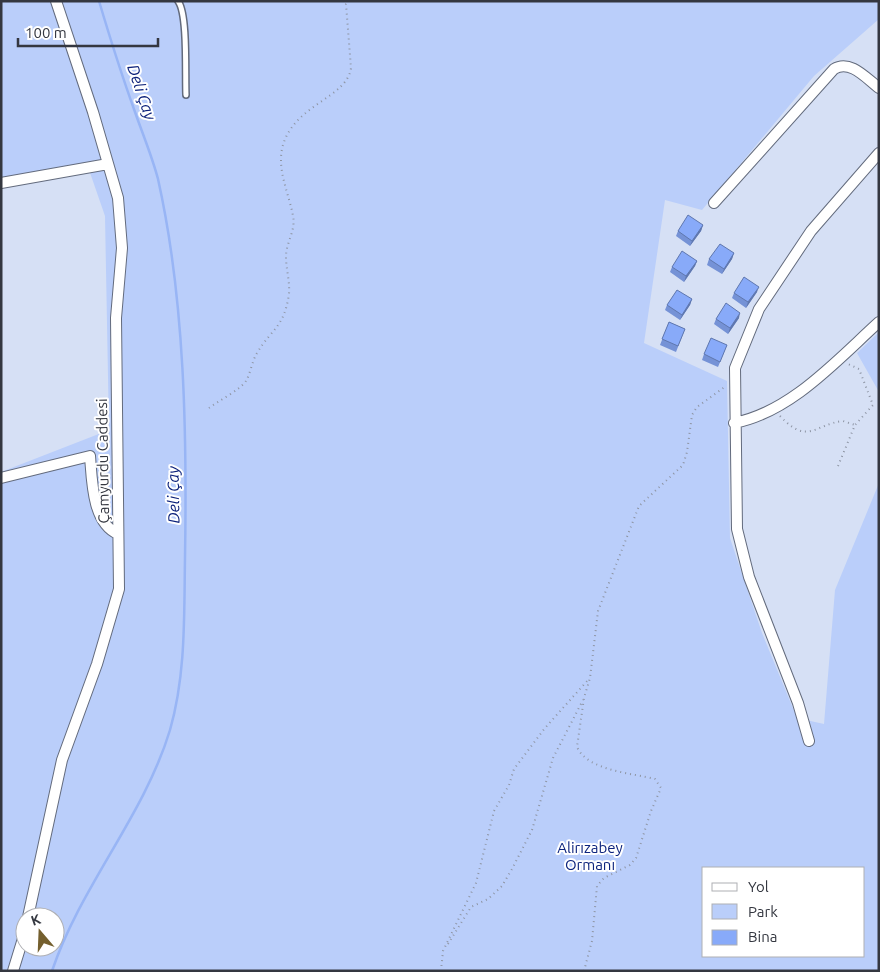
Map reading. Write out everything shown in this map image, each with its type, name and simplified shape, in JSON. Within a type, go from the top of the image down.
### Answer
[{"type":"street","name":"Çamyurdu Caddesi","points":[[30,907],[62,760],[97,664],[119,589],[116,318],[122,248],[118,198],[56,1]]},
{"type":"street","points":[[714,203],[834,69],[842,65],[851,68],[879,88]]},
{"type":"street","points":[[809,741],[798,703],[749,577],[737,529],[738,472],[734,423],[735,368],[759,308],[811,231],[879,152]]},
{"type":"street","points":[[1,183],[108,164]]},
{"type":"street","points":[[734,423],[755,418],[774,410],[798,393],[879,322]]},
{"type":"street","points":[[1,478],[90,456],[92,478],[100,516],[106,526],[118,534]]},
{"type":"street","points":[[13,971],[17,957]]},
{"type":"lane","points":[[178,1],[182,6],[185,20],[186,95]]},
{"type":"path","points":[[209,408],[246,381],[258,352],[275,332],[284,315],[289,287],[286,256],[294,222],[282,170],[281,154],[284,142],[296,120],[342,87],[349,77],[351,68],[346,4],[348,1]]},
{"type":"path","points":[[838,359],[859,369],[873,402],[872,408],[855,425],[838,466]]},
{"type":"path","points":[[584,971],[592,941],[597,886],[604,878],[630,865],[636,858],[651,811],[661,788],[655,779],[603,767],[584,758],[580,753],[576,740],[590,678],[598,611],[639,506],[683,465],[688,452],[692,415],[698,407],[734,380]]},
{"type":"path","points":[[774,410],[790,426],[799,430],[810,432],[843,421],[855,425]]},
{"type":"path","points":[[441,971],[443,951],[476,883],[494,811],[509,785],[514,769],[545,728],[590,678]]},
{"type":"path","points":[[443,951],[471,908],[488,899],[502,886],[512,869],[532,830],[552,758],[584,698]]},
{"type":"green space","name":"Alirızabey Ormanı","points":[[1,1],[879,1],[879,19],[814,76],[702,210],[665,200],[644,343],[727,381],[730,538],[762,633],[797,718],[824,724],[835,590],[879,483],[879,971],[1,971],[1,472],[109,430],[105,216],[87,164],[1,182]]},
{"type":"green space","points":[[879,332],[879,392],[857,353]]},
{"type":"building","points":[[688,215],[703,225],[692,241],[678,231]]},
{"type":"building","points":[[720,244],[734,253],[724,269],[709,259]]},
{"type":"building","points":[[682,251],[697,261],[686,276],[672,267]]},
{"type":"building","points":[[744,277],[759,287],[748,302],[734,293]]},
{"type":"building","points":[[677,290],[692,299],[682,315],[667,305]]},
{"type":"building","points":[[726,303],[740,313],[730,328],[716,319]]},
{"type":"building","points":[[669,322],[685,329],[678,346],[662,339]]},
{"type":"building","points":[[711,338],[727,345],[720,362],[704,354]]},
{"type":"waterway","name":"Deli Çay","points":[[52,971],[64,939],[79,909],[145,792],[159,762],[170,730],[182,666],[186,511],[182,368],[174,272],[158,179],[99,1]]}]
